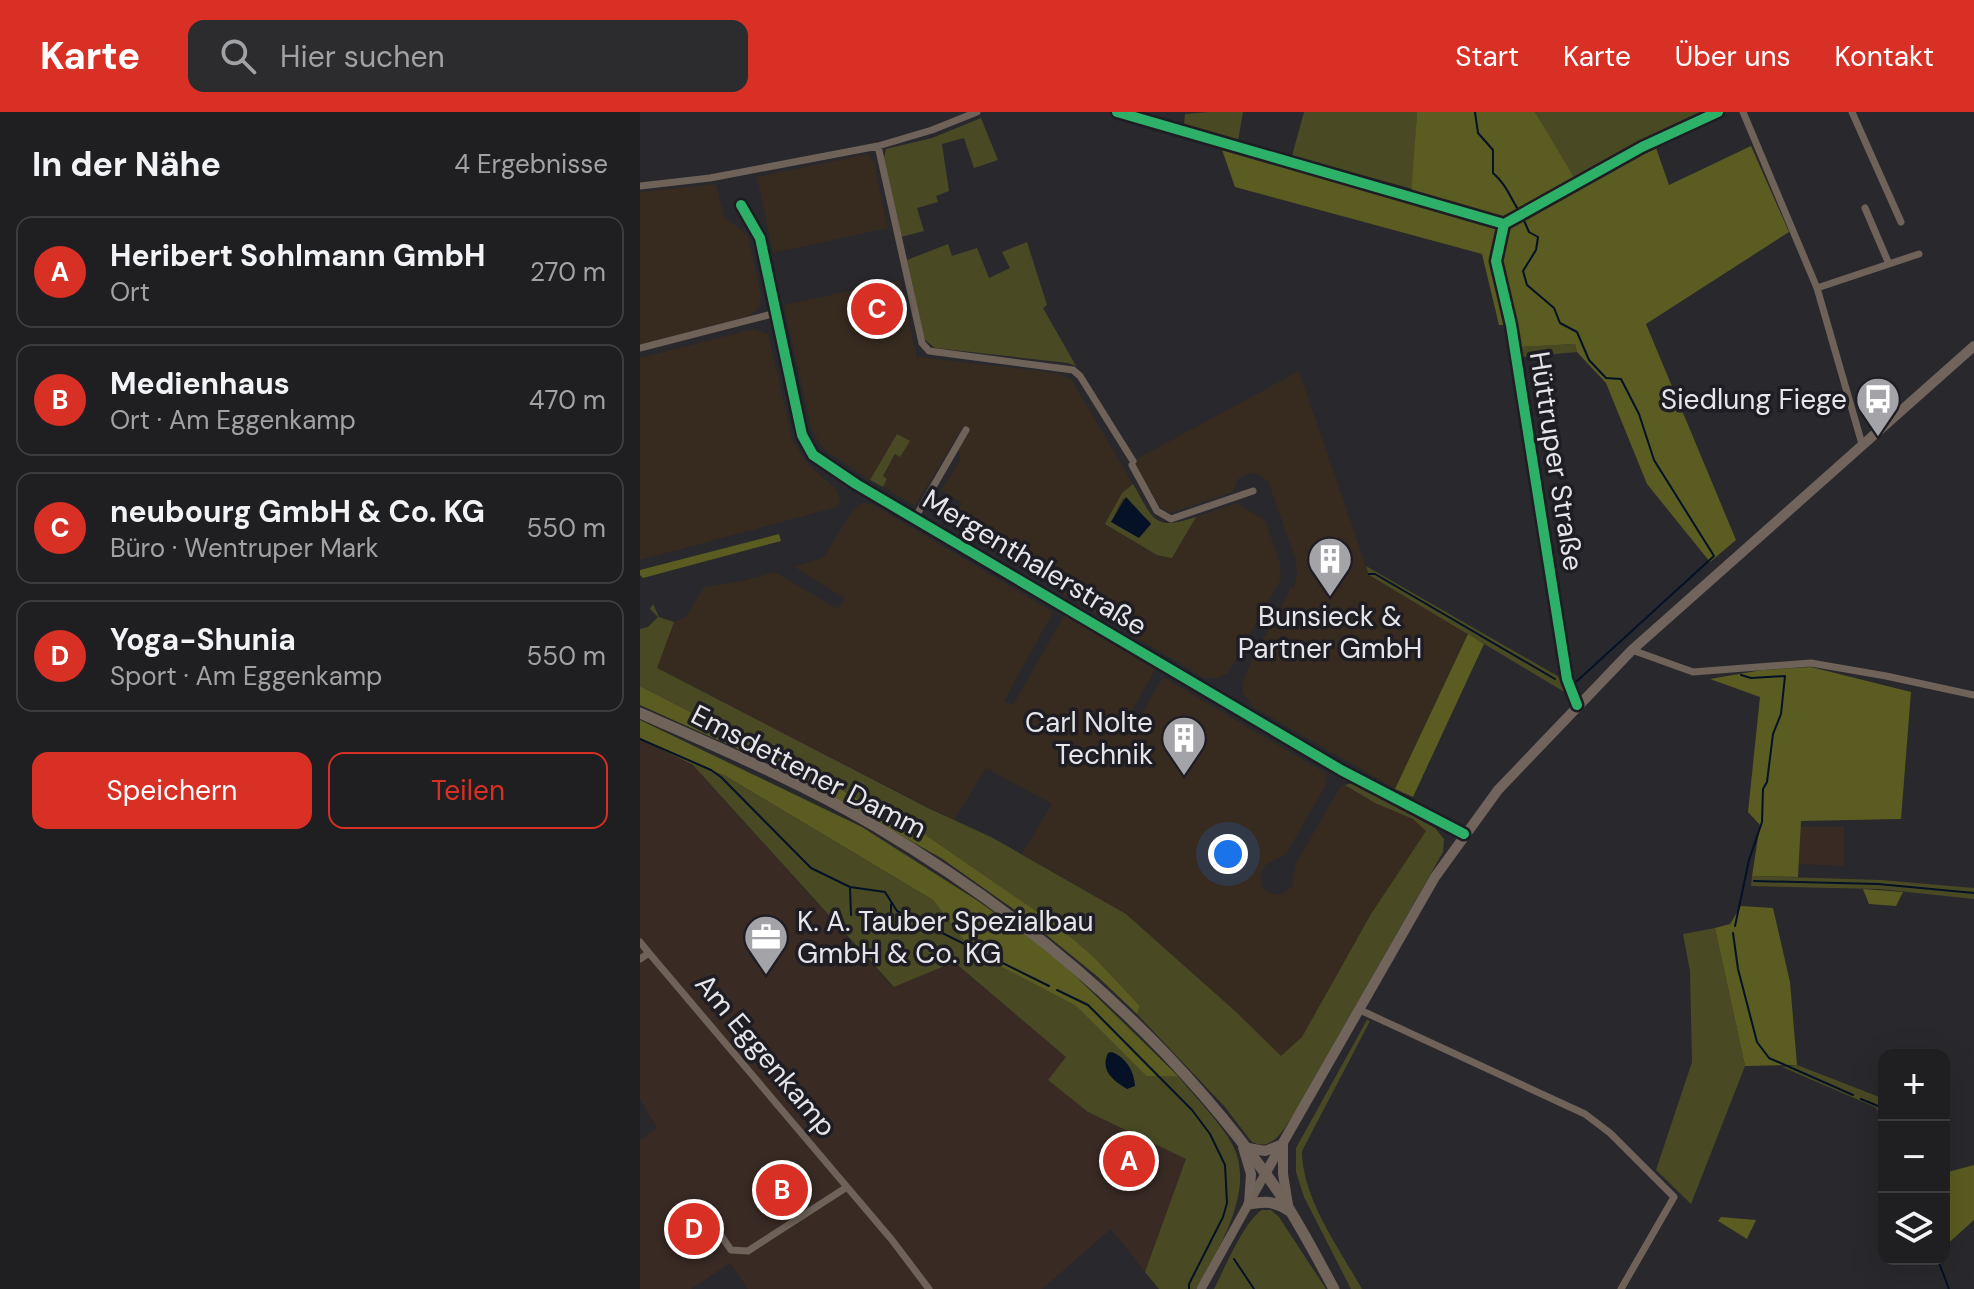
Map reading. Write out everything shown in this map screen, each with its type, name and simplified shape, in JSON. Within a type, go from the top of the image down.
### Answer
[{"type":"main road","points":[[1265,1174],[1408,922],[1464,834],[1514,772],[1632,650],[1974,346]]},
{"type":"main road","name":"Emsdettener Damm","points":[[640,713],[873,825],[987,897],[1059,952],[1125,1013],[1197,1087],[1265,1174],[1334,1289]]},
{"type":"main road","points":[[1283,1144],[1265,1151],[1243,1147],[1251,1174],[1249,1204],[1267,1201],[1289,1210]]},
{"type":"main road","points":[[1283,1144],[1283,1174],[1289,1210]]},
{"type":"street","points":[[640,186],[710,178],[878,146],[932,130],[977,112]]},
{"type":"street","points":[[1117,112],[1504,224],[1642,147],[1718,112]]},
{"type":"street","points":[[1743,112],[1817,288],[1862,444]]},
{"type":"street","points":[[1852,112],[1901,222]]},
{"type":"street","points":[[878,146],[922,343],[929,351],[1073,370],[1080,376],[1132,463],[1157,511],[1171,519],[1253,491]]},
{"type":"street","name":"Mergenthalerstraße","points":[[741,205],[760,238],[802,435],[808,448],[856,484],[1327,762],[1464,834]]},
{"type":"street","points":[[1865,208],[1889,264]]},
{"type":"street","name":"Hüttruper Straße","points":[[1504,224],[1496,261],[1511,325],[1567,679],[1577,705]]},
{"type":"street","points":[[1817,288],[1919,254]]},
{"type":"street","points":[[640,348],[776,313]]},
{"type":"street","points":[[915,518],[966,430]]},
{"type":"street","points":[[1632,650],[1693,672],[1811,663],[1974,695]]},
{"type":"street","name":"Am Eggenkamp","points":[[640,942],[892,1240],[929,1289]]},
{"type":"street","points":[[640,959],[649,953]]},
{"type":"street","points":[[1360,1010],[1585,1114],[1610,1133],[1674,1197],[1621,1289]]},
{"type":"street","points":[[1201,1289],[1265,1174]]},
{"type":"street","points":[[704,1211],[731,1250],[748,1251],[847,1187]]},
{"type":"shaded area","points":[[1417,112],[1535,112],[1579,186],[1656,148],[1669,185],[1751,146],[1789,232],[1646,324],[1736,540],[1710,562],[1647,484],[1606,383],[1577,352],[1575,344],[1519,347],[1515,325],[1499,325],[1482,254],[1235,187],[1220,144],[1411,197]]},
{"type":"shaded area","points":[[868,154],[874,163],[888,228],[773,253],[757,177]]},
{"type":"shaded area","points":[[716,184],[724,217],[748,235],[761,295],[759,308],[749,316],[640,345],[640,192]]},
{"type":"shaded area","points":[[900,280],[917,359],[1056,373],[1071,379],[1133,484],[1121,493],[1172,558],[1196,517],[1237,503],[1265,520],[1280,563],[1281,579],[1228,673],[1217,678],[1204,678],[966,536],[975,521],[958,511],[962,503],[941,490],[961,458],[958,449],[968,432],[962,428],[915,506],[883,487],[887,479],[883,476],[896,454],[897,434],[870,480],[823,449],[811,428],[784,305]]},
{"type":"shaded area","points":[[753,329],[768,334],[793,441],[808,464],[836,489],[840,499],[837,507],[640,560],[640,358]]},
{"type":"shaded area","points":[[1299,371],[1369,575],[1468,634],[1395,789],[1253,707],[1243,693],[1243,681],[1253,657],[1289,587],[1293,589],[1297,576],[1296,560],[1268,481],[1258,474],[1249,473],[1237,480],[1233,492],[1170,513],[1160,507],[1133,461]]},
{"type":"shaded area","points":[[862,503],[872,504],[1053,612],[1004,701],[1013,705],[1065,614],[1071,615],[1154,667],[1126,721],[1135,726],[1163,677],[1327,774],[1325,787],[1286,854],[1267,864],[1261,871],[1261,884],[1267,892],[1280,895],[1292,887],[1296,863],[1341,786],[1345,785],[1375,803],[1413,819],[1425,828],[1426,831],[1371,914],[1302,1037],[1281,1057],[1235,1011],[1126,914],[1022,854],[1052,804],[986,768],[954,820],[656,668],[674,622],[686,617],[704,587],[775,572],[838,609],[845,598],[794,567],[824,557],[853,510]]},
{"type":"shaded area","points":[[779,534],[781,541],[643,578],[640,575],[640,570]]},
{"type":"shaded area","points":[[1468,634],[1484,644],[1413,797],[1395,789]]},
{"type":"shaded area","points":[[1811,667],[1911,692],[1901,819],[1801,821],[1798,877],[1752,876],[1760,825],[1748,812],[1760,697],[1710,679],[1762,670]]},
{"type":"shaded area","points":[[640,686],[917,829],[1058,926],[1094,957],[1140,1006],[1137,1014],[1098,977],[1022,915],[941,858],[817,788],[789,768],[749,754],[640,705]]},
{"type":"shaded area","points":[[640,720],[862,827],[978,901],[1053,954],[1178,1076],[1146,1076],[1076,1006],[973,952],[933,900],[724,775],[692,764],[640,739]]},
{"type":"shaded area","points":[[640,739],[692,764],[893,987],[953,962],[1067,1057],[1048,1080],[1088,1112],[1187,1159],[1145,1272],[1111,1229],[1042,1289],[748,1289],[730,1263],[691,1289],[640,1289],[640,1140],[657,1128],[640,1099]]},
{"type":"shaded area","points":[[1800,827],[1844,827],[1844,866],[1799,864]]},
{"type":"shaded area","points":[[1863,889],[1903,892],[1896,906],[1869,904]]},
{"type":"shaded area","points":[[1741,906],[1773,908],[1790,982],[1797,1065],[1745,1066],[1715,928],[1730,924]]},
{"type":"shaded area","points":[[1974,1165],[1974,1220],[1950,1242],[1950,1193],[1950,1171]]},
{"type":"shaded area","points":[[1721,1217],[1756,1220],[1747,1239],[1718,1221]]},
{"type":"green space","points":[[1243,112],[1238,141],[1184,124],[1185,114]]},
{"type":"green space","points":[[1304,112],[1417,112],[1413,189],[1292,156]]},
{"type":"green space","points":[[1535,112],[1704,112],[1573,180]]},
{"type":"green space","points":[[981,118],[998,160],[974,168],[964,138],[942,144],[949,191],[936,196],[938,202],[917,208],[924,231],[901,237],[884,158],[886,149],[932,138]]},
{"type":"green space","points":[[1027,242],[1047,305],[1043,308],[1076,366],[935,348],[924,339],[907,260],[948,244],[952,256],[977,248],[989,278],[1010,268],[1002,252]]},
{"type":"green space","points":[[1575,344],[1577,352],[1521,357],[1519,347]]},
{"type":"green space","points":[[897,434],[910,441],[900,457],[895,454],[883,476],[887,479],[883,487],[870,480]]},
{"type":"green space","points":[[1133,484],[1151,514],[1163,522],[1196,517],[1172,558],[1157,555],[1105,524],[1122,493]],"holes":[[[1123,498],[1151,523],[1111,522]]]},
{"type":"green space","points":[[1366,566],[1561,678],[1566,693],[1369,575]]},
{"type":"green space","points":[[653,604],[659,617],[674,622],[657,668],[928,808],[993,838],[1126,914],[1281,1056],[1302,1037],[1371,914],[1426,831],[1413,819],[1375,803],[1345,785],[1352,783],[1435,828],[1444,839],[1443,852],[1297,1109],[1278,1136],[1266,1144],[1259,1144],[1251,1141],[1225,1107],[1137,1014],[1140,1006],[1094,957],[1058,926],[917,829],[640,686],[640,629],[648,627],[658,617],[650,609]]},
{"type":"green space","points":[[692,764],[724,775],[933,900],[973,952],[1076,1006],[1146,1076],[1178,1076],[1221,1127],[1239,1162],[1240,1180],[1232,1219],[1196,1289],[1159,1289],[1145,1272],[1186,1159],[1088,1112],[1048,1080],[1066,1057],[954,962],[894,987]]},
{"type":"green space","points":[[1752,876],[1881,880],[1974,888],[1974,899],[1879,889],[1751,886]]},
{"type":"green space","points":[[1715,928],[1745,1066],[1691,1204],[1656,1170],[1692,1062],[1690,971],[1683,934]]},
{"type":"green space","points":[[1367,1020],[1370,1021],[1302,1151],[1308,1187],[1315,1205],[1362,1289],[1351,1289],[1304,1197],[1296,1172],[1296,1148]]},
{"type":"green space","points":[[1797,1065],[1878,1096],[1878,1111],[1875,1107],[1782,1067]]},
{"type":"green space","points":[[1262,1210],[1271,1210],[1279,1217],[1326,1289],[1214,1289],[1248,1224]]},
{"type":"water","points":[[1126,497],[1151,524],[1139,538],[1111,522]]},
{"type":"water","points":[[1112,1052],[1128,1065],[1135,1086],[1127,1089],[1109,1074],[1105,1065],[1108,1053]]},
{"type":"waterway","points":[[1475,112],[1478,133],[1493,150],[1493,173],[1505,186],[1519,211]]},
{"type":"waterway","points":[[1522,216],[1529,232],[1538,237],[1536,250],[1523,271],[1527,285],[1554,308],[1560,323],[1577,332],[1589,360],[1606,378],[1621,379],[1639,414],[1654,460],[1714,556],[1577,681]]},
{"type":"waterway","points":[[1369,574],[1375,574],[1555,679]]},
{"type":"waterway","points":[[1735,926],[1749,860],[1762,822],[1763,789],[1767,782],[1773,734],[1781,714],[1785,676],[1751,678],[1741,675]]},
{"type":"waterway","points":[[640,739],[711,770],[811,868],[850,887],[885,892],[897,911],[903,914]]},
{"type":"waterway","points":[[1754,881],[1878,884],[1974,893]]},
{"type":"waterway","points":[[850,888],[851,915]]},
{"type":"waterway","points":[[891,904],[891,927]]},
{"type":"waterway","points":[[908,916],[1049,986]]},
{"type":"waterway","points":[[1733,933],[1738,969],[1757,1042],[1769,1058],[1853,1095]]},
{"type":"waterway","points":[[1057,990],[1088,1005],[1192,1110],[1210,1134],[1225,1165],[1227,1203],[1223,1217],[1189,1289]]},
{"type":"waterway","points":[[1861,1099],[1878,1106]]},
{"type":"waterway","points":[[1234,1259],[1254,1289]]},
{"type":"waterway","points":[[1940,1265],[1949,1289]]},
{"type":"cycle path","points":[[1117,112],[1504,224],[1642,147],[1718,112]]},
{"type":"cycle path","points":[[741,205],[760,238],[802,435],[813,455],[856,484],[1341,770],[1464,834]]},
{"type":"cycle path","points":[[1504,224],[1496,261],[1511,325],[1567,679],[1577,705]]},
{"type":"place","name":"neubourg GmbH & Co. KG","points":[[877,309]]},
{"type":"place","name":"Siedlung Fiege","points":[[1878,438]]},
{"type":"place","name":"Bunsieck & Partner GmbH","points":[[1330,598]]},
{"type":"place","name":"Carl Nolte Technik","points":[[1184,777]]},
{"type":"place","name":"K. A. Tauber Spezialbau GmbH & Co. KG","points":[[766,976]]},
{"type":"place","name":"Heribert Sohlmann GmbH","points":[[1129,1161]]},
{"type":"place","name":"Medienhaus","points":[[782,1190]]},
{"type":"place","name":"Yoga-Shunia","points":[[694,1229]]}]
